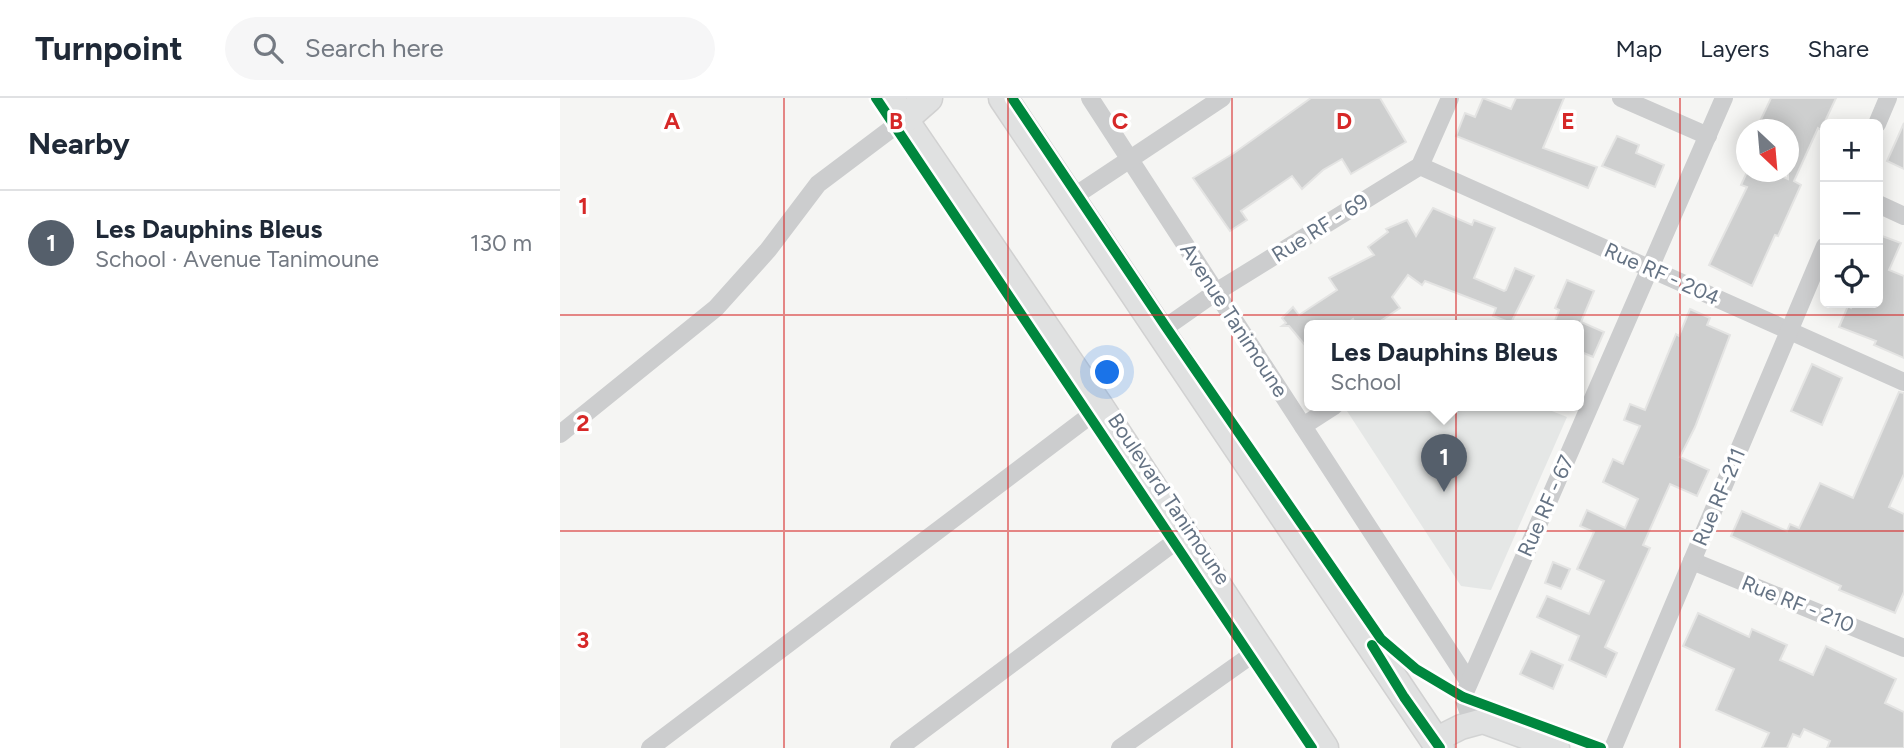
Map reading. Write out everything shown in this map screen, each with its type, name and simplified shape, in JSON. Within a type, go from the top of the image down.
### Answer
[{"type":"main road","points":[[896,109],[928,98]]},
{"type":"main road","points":[[1003,98],[1433,745],[1472,722],[1483,721],[1557,748]]},
{"type":"main road","name":"Boulevard Tanimoune","points":[[896,109],[1100,408],[1324,748]]},
{"type":"street","name":"Avenue Tanimoune","points":[[1090,98],[1469,682]]},
{"type":"street","points":[[1070,199],[1222,98]]},
{"type":"street","points":[[1420,166],[1450,98]]},
{"type":"street","points":[[1621,98],[1708,136]]},
{"type":"street","name":"Rue RF - 67","points":[[1584,403],[1650,269],[1724,98]]},
{"type":"street","points":[[1879,119],[1888,98]]},
{"type":"street","points":[[560,434],[716,308],[768,250],[818,184],[896,109]]},
{"type":"street","name":"Rue RF - 204","points":[[1420,166],[1904,382]]},
{"type":"street","name":"Rue RF - 69","points":[[1158,332],[1216,292],[1420,166]]},
{"type":"street","points":[[1883,206],[1904,216]]},
{"type":"street","name":"Rue RF-211","points":[[1613,748],[1820,258]]},
{"type":"street","points":[[650,748],[1100,408]]},
{"type":"street","points":[[1303,426],[1326,411]]},
{"type":"street","name":"Rue RF - 67","points":[[1472,722],[1463,697],[1581,411]]},
{"type":"street","points":[[899,748],[1184,535]]},
{"type":"street","name":"Rue RF - 210","points":[[1692,561],[1904,648]]},
{"type":"street","points":[[1120,748],[1260,649]]},
{"type":"shaded area","points":[[1347,411],[1552,411],[1567,417],[1491,590],[1461,586]]},
{"type":"building","points":[[1311,98],[1380,98],[1406,142],[1351,174],[1342,159],[1323,170],[1302,189],[1292,176],[1241,211],[1247,220],[1230,231],[1193,178],[1234,153]]},
{"type":"building","points":[[1483,98],[1511,109],[1516,98],[1564,98],[1543,148],[1597,167],[1588,188],[1456,136],[1465,113],[1475,117]]},
{"type":"building","points":[[1771,98],[1836,98],[1826,119],[1820,119],[1820,129],[1818,128],[1799,170],[1799,119],[1761,119]]},
{"type":"building","points":[[1904,123],[1904,169],[1887,161]]},
{"type":"building","points":[[1617,136],[1639,145],[1636,153],[1664,165],[1655,187],[1602,166]]},
{"type":"building","points":[[1742,182],[1796,182],[1801,185],[1752,286],[1709,265],[1747,187],[1741,185]]},
{"type":"building","points":[[1433,208],[1472,225],[1474,220],[1495,228],[1474,278],[1504,291],[1515,268],[1534,276],[1512,320],[1493,316],[1496,308],[1425,281],[1422,285],[1408,275],[1392,297],[1400,308],[1382,320],[1304,320],[1304,344],[1289,326],[1282,326],[1286,323],[1282,318],[1293,307],[1299,315],[1337,290],[1329,278],[1374,255],[1368,247],[1388,232],[1386,229],[1407,220],[1416,236]]},
{"type":"building","points":[[1883,236],[1901,243],[1889,270],[1904,276],[1904,358],[1874,345],[1876,341],[1839,327],[1847,308],[1883,308]]},
{"type":"building","points":[[1567,280],[1594,291],[1582,320],[1555,320],[1559,310],[1555,308]]},
{"type":"building","points":[[1690,309],[1710,318],[1707,325],[1730,335],[1695,427],[1680,457],[1709,470],[1697,496],[1670,484],[1643,545],[1650,548],[1605,647],[1617,653],[1606,677],[1569,660],[1579,636],[1537,617],[1547,596],[1589,614],[1604,581],[1577,569],[1594,532],[1580,526],[1587,510],[1625,528],[1638,499],[1603,482],[1613,459],[1623,464],[1640,426],[1624,420],[1630,404],[1645,410],[1676,334],[1679,336]]},
{"type":"building","points":[[1584,323],[1604,332],[1593,357],[1584,353]]},
{"type":"building","points":[[1812,364],[1842,378],[1822,425],[1791,411]]},
{"type":"building","points":[[1899,392],[1904,393],[1904,474],[1889,507],[1904,514],[1904,592],[1895,613],[1839,590],[1841,586],[1731,536],[1742,511],[1787,531],[1790,524],[1799,528],[1820,483],[1853,498]]},
{"type":"building","points":[[1553,562],[1570,569],[1561,589],[1545,583]]},
{"type":"building","points":[[1698,613],[1749,637],[1752,629],[1787,645],[1780,660],[1813,675],[1826,646],[1896,679],[1885,703],[1904,712],[1904,748],[1827,748],[1830,741],[1804,729],[1800,737],[1793,734],[1787,748],[1762,748],[1769,733],[1716,710],[1734,669],[1683,646]]},
{"type":"building","points":[[1531,651],[1563,665],[1553,689],[1520,674]]},
{"type":"cycle path","points":[[876,98],[1312,748]]},
{"type":"cycle path","points":[[1012,98],[1381,639],[1416,669],[1463,697],[1601,748]]},
{"type":"cycle path","points":[[1372,645],[1440,748]]},
{"type":"place","name":"Les Dauphins Bleus","points":[[1444,492]]}]
